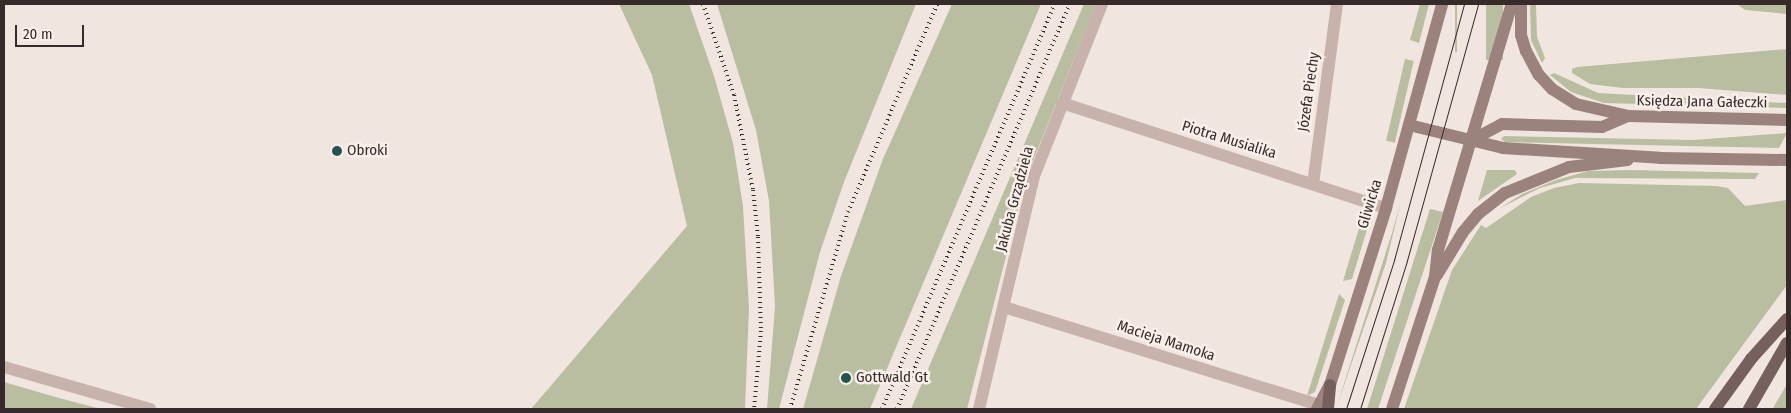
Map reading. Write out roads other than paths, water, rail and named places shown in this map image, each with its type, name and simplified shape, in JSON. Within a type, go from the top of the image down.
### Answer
[{"type":"main road","points":[[1715,409],[1751,359],[1787,319]]},
{"type":"main road","points":[[1749,409],[1787,343]]},
{"type":"main road","points":[[1321,408],[1330,386]]},
{"type":"street","name":"Jakuba Grządziela","points":[[978,409],[1034,176],[1102,4]]},
{"type":"street","name":"Józefa Piechy","points":[[1313,184],[1337,4]]},
{"type":"street","name":"Gliwicka","points":[[1330,386],[1386,208],[1442,4]]},
{"type":"street","points":[[1392,409],[1435,278],[1438,250],[1512,4]]},
{"type":"street","points":[[1521,4],[1520,27],[1526,51],[1539,75],[1552,89],[1576,104],[1628,116]]},
{"type":"street","name":"Piotra Musialika","points":[[1062,103],[1386,208]]},
{"type":"street","name":"Księdza Jana Gałeczki","points":[[1472,140],[1502,124],[1602,127],[1628,116],[1787,120]]},
{"type":"street","points":[[1409,125],[1503,148],[1660,158],[1787,160]]},
{"type":"street","points":[[1435,278],[1463,232],[1478,214],[1521,184],[1569,167],[1660,158]]},
{"type":"street","name":"Macieja Mamoka","points":[[1004,306],[1321,408]]},
{"type":"street","points":[[4,367],[150,409]]},
{"type":"tram line","points":[[1346,409],[1394,260],[1464,4]]},
{"type":"tram line","points":[[1360,409],[1406,264],[1478,4]]},
{"type":"railway","points":[[703,4],[734,95],[753,190],[758,237],[761,331],[754,409]]},
{"type":"railway","points":[[790,409],[848,212],[937,4]]},
{"type":"railway","points":[[882,409],[1055,4]]},
{"type":"railway","points":[[897,409],[1070,4]]},
{"type":"place","name":"Obroki","points":[[337,151]]},
{"type":"place","name":"Gottwald Gt","points":[[846,378]]}]
